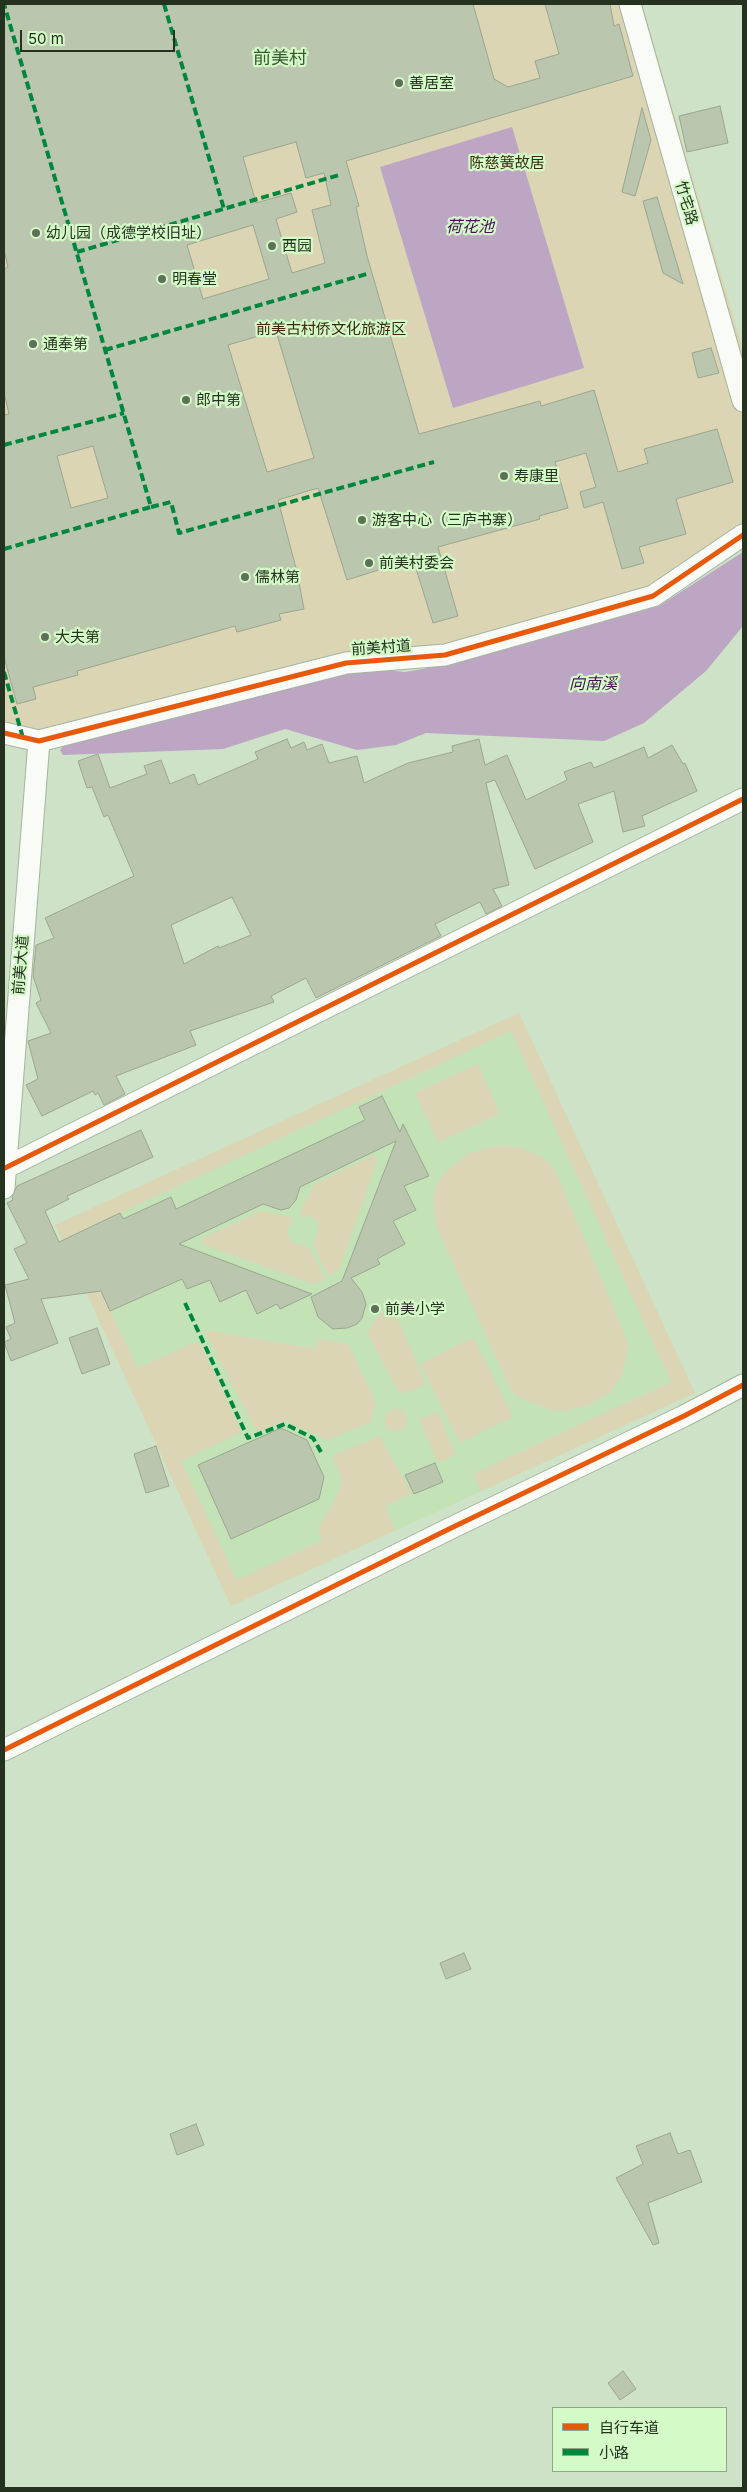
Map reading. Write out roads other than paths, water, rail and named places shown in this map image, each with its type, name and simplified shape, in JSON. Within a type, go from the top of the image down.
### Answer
[{"type":"street","name":"竹宅路","points":[[630,4],[743,401]]},
{"type":"street","name":"前美村道","points":[[4,733],[39,741],[346,662],[445,656],[653,596],[743,535]]},
{"type":"street","name":"前美大道","points":[[5,1178],[39,741]]},
{"type":"street","points":[[5,1178],[743,800]]},
{"type":"street","points":[[4,1750],[684,1416],[743,1385]]},
{"type":"water","name":"荷花池","points":[[512,127],[584,368],[453,408],[380,167]]},
{"type":"water","name":"向南溪","points":[[743,552],[743,626],[706,671],[644,723],[604,741],[426,733],[396,745],[357,750],[285,729],[223,749],[63,755],[60,750],[65,744],[359,667],[405,672],[457,663],[659,606]]},
{"type":"place","name":"善居室","points":[[399,83]]},
{"type":"place","name":"幼儿园（成德学校旧址）","points":[[36,233]]},
{"type":"place","name":"西园","points":[[272,246]]},
{"type":"place","name":"明春堂","points":[[162,279]]},
{"type":"place","name":"通奉第","points":[[33,344]]},
{"type":"place","name":"郎中第","points":[[186,400]]},
{"type":"place","name":"寿康里","points":[[504,476]]},
{"type":"place","name":"游客中心（三庐书寨）","points":[[362,520]]},
{"type":"place","name":"前美村委会","points":[[369,563]]},
{"type":"place","name":"儒林第","points":[[245,577]]},
{"type":"place","name":"大夫第","points":[[45,637]]},
{"type":"place","name":"前美小学","points":[[375,1309]]},
{"type":"district","name":"前美村","points":[[280,59]]},
{"type":"park label","name":"陈慈簧故居","points":[[507,163]]},
{"type":"park label","name":"前美古村侨文化旅游区","points":[[331,329]]}]
